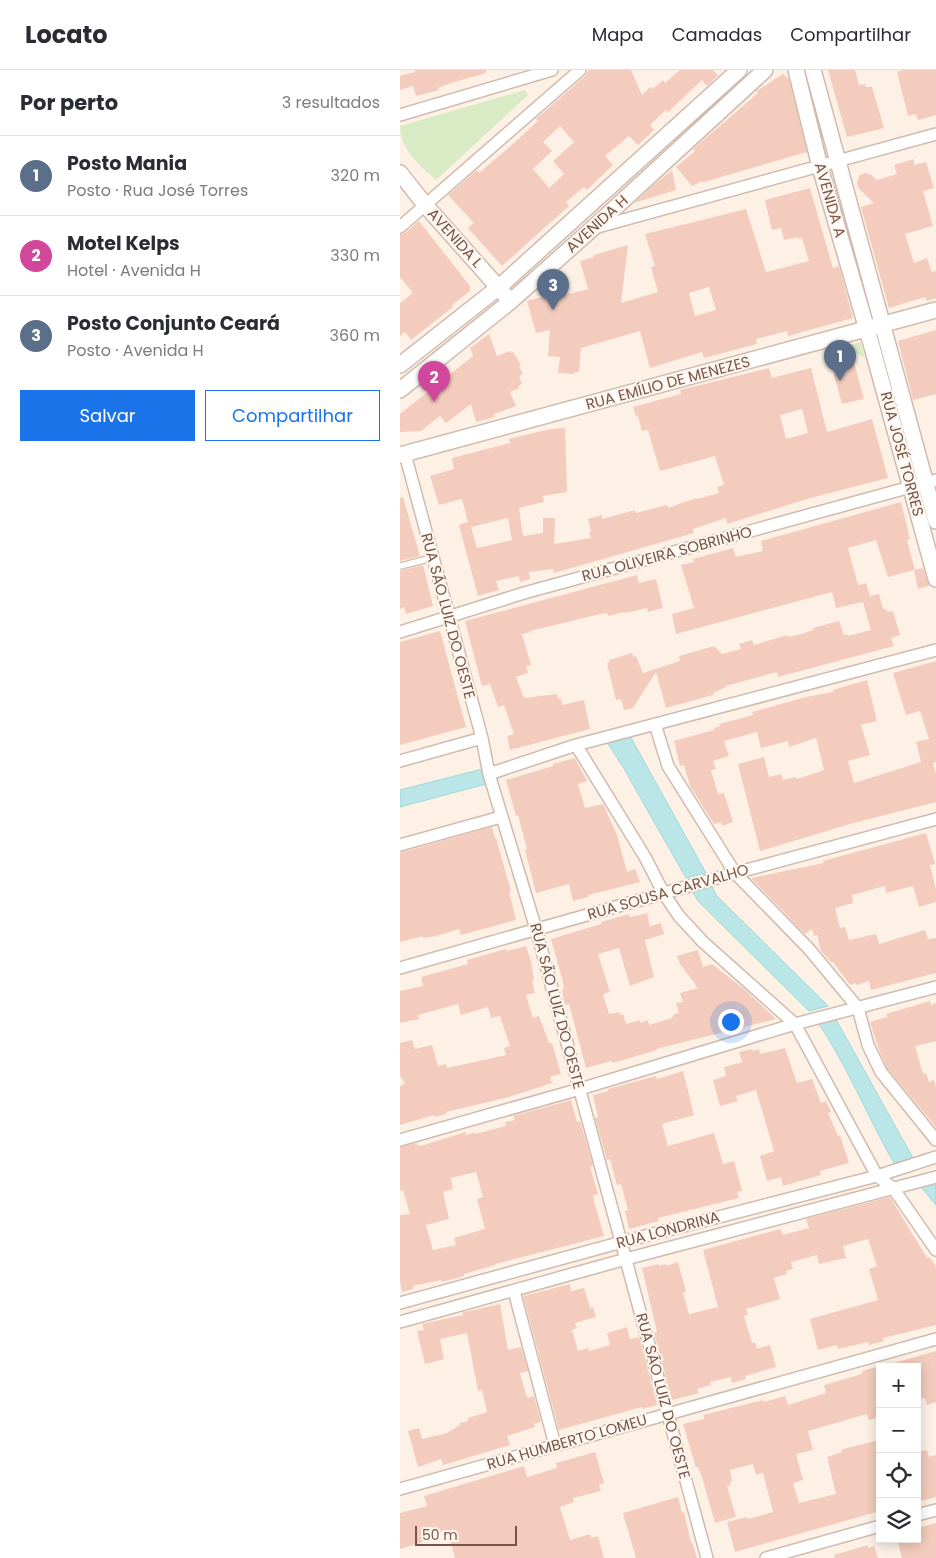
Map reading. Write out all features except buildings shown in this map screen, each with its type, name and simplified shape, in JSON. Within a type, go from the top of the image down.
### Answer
[{"type":"street","points":[[400,116],[552,70]]},
{"type":"street","points":[[400,227],[580,70]]},
{"type":"street","name":"AVENIDA H","points":[[400,365],[499,287],[739,70]]},
{"type":"street","name":"AVENIDA H","points":[[400,390],[511,301],[765,70]]},
{"type":"street","name":"AVENIDA A","points":[[796,70],[820,167],[867,329]]},
{"type":"street","name":"AVENIDA A","points":[[814,70],[883,324]]},
{"type":"street","points":[[593,228],[936,134]]},
{"type":"street","name":"AVENIDA L","points":[[400,173],[426,206],[511,301]]},
{"type":"street","name":"RUA EMÍLIO DE MENEZES","points":[[402,454],[936,310]]},
{"type":"street","name":"RUA JOSÉ TORRES","points":[[883,324],[931,481],[936,520]]},
{"type":"street","name":"RUA JOSÉ TORRES","points":[[867,329],[936,579]]},
{"type":"street","name":"RUA SÃO LUIZ DO OESTE","points":[[402,454],[482,738],[489,774],[501,818],[536,929],[708,1558]]},
{"type":"street","name":"RUA OLIVEIRA SOBRINHO","points":[[400,632],[524,594],[931,481]]},
{"type":"street","points":[[489,774],[576,745],[936,650]]},
{"type":"street","points":[[656,724],[668,766],[735,873],[809,949],[858,1008],[868,1045],[881,1072],[936,1140]]},
{"type":"street","points":[[400,761],[482,738]]},
{"type":"street","points":[[576,745],[679,916],[703,942],[796,1024],[877,1176],[893,1188],[936,1250]]},
{"type":"street","points":[[400,845],[501,818]]},
{"type":"street","name":"RUA SOUSA CARVALHO","points":[[400,968],[936,818]]},
{"type":"street","points":[[400,1140],[580,1090],[796,1024],[936,987]]},
{"type":"street","name":"RUA LONDRINA","points":[[400,1303],[622,1242],[877,1176],[936,1157]]},
{"type":"street","name":"RUA LONDRINA","points":[[400,1322],[626,1259],[936,1177]]},
{"type":"street","points":[[514,1291],[555,1445]]},
{"type":"street","name":"RUA HUMBERTO LOMEU","points":[[400,1489],[936,1339]]},
{"type":"street","points":[[921,1514],[936,1510]]},
{"type":"street","points":[[766,1558],[876,1527]]},
{"type":"lane","points":[[400,566],[432,558]]},
{"type":"green space","points":[[525,90],[528,95],[436,180],[412,156],[403,142],[400,126]]},
{"type":"green space","points":[[860,342],[865,358],[845,347]]},
{"type":"water","points":[[630,736],[706,873],[686,878],[607,742]]},
{"type":"water","points":[[486,768],[490,783],[400,807],[400,790]]},
{"type":"water","points":[[711,884],[716,895],[828,1006],[809,1011],[698,901],[691,889]]},
{"type":"water","points":[[834,1016],[913,1158],[894,1163],[838,1055],[817,1021]]},
{"type":"water","points":[[936,1181],[936,1205],[920,1186]]},
{"type":"place","name":"Posto Conjunto Ceará","points":[[553,310]]},
{"type":"place","name":"Posto Mania","points":[[840,381]]},
{"type":"place","name":"Motel Kelps","points":[[434,402]]}]
